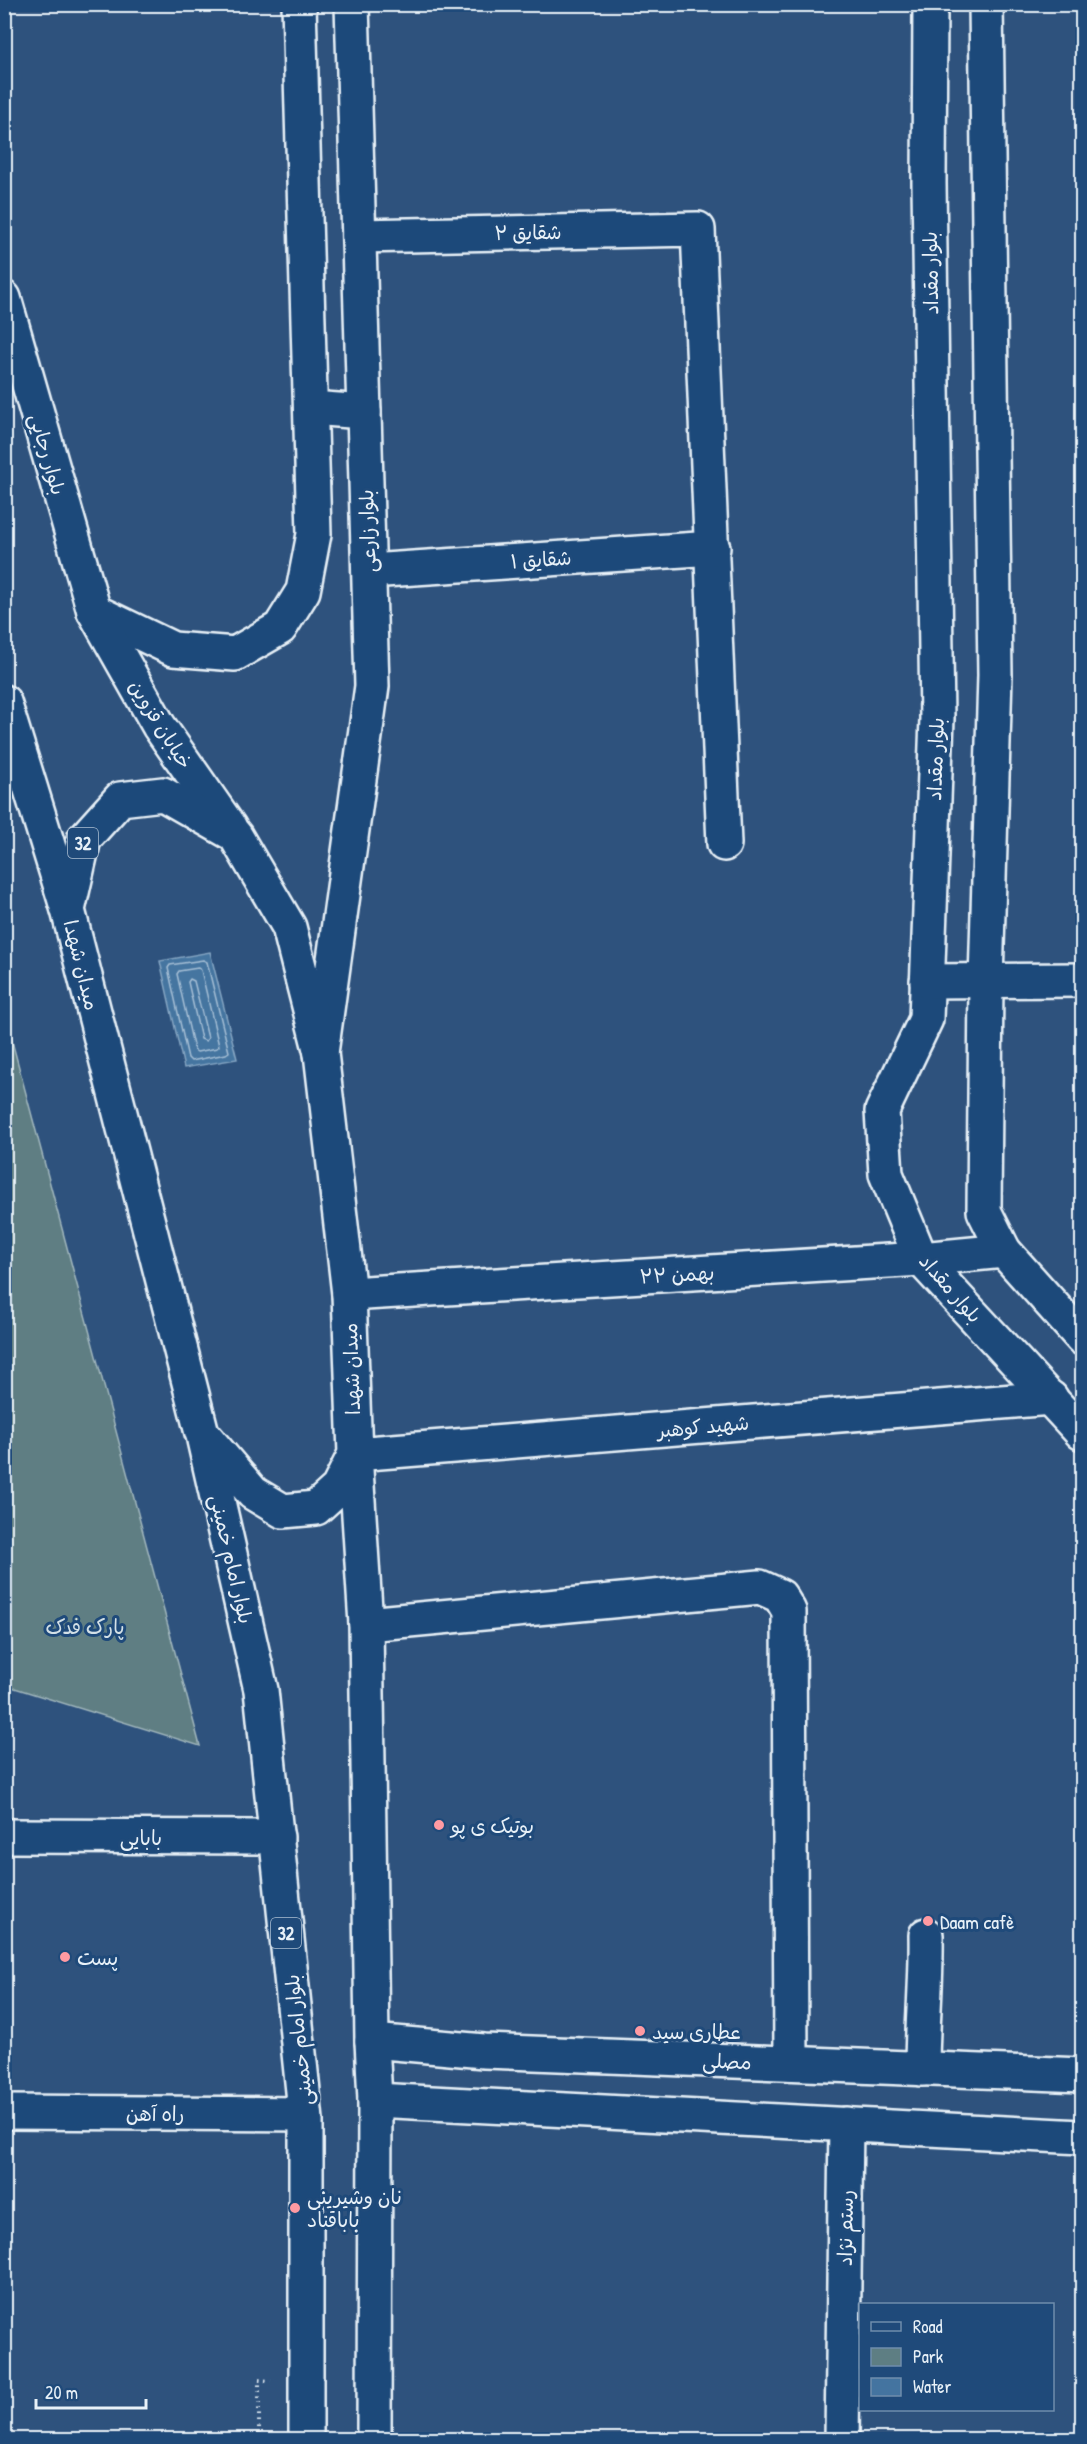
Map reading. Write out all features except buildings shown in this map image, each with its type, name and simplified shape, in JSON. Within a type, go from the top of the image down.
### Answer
[{"type":"main road","points":[[94,610],[173,649],[236,654],[280,628],[303,591],[314,534],[299,4]]},
{"type":"main road","name":"بلوار زارعی","points":[[321,1053],[372,686],[352,4]]},
{"type":"main road","name":"بلوار مقداد","points":[[930,4],[928,183],[937,718],[926,1019],[882,1111],[886,1174],[921,1259],[1083,1433]]},
{"type":"main road","points":[[986,4],[995,675],[986,981],[984,1211],[1004,1251],[1083,1338]]},
{"type":"main road","name":"شقایق ۲","points":[[359,236],[698,229],[713,548]]},
{"type":"main road","name":"بلوار رجایی","points":[[4,298],[94,610]]},
{"type":"main road","points":[[311,408],[364,412]]},
{"type":"main road","points":[[713,548],[724,844]]},
{"type":"main road","name":"شقایق ۱","points":[[369,571],[713,548]]},
{"type":"main road","name":"خیابان قزوین","points":[[94,610],[159,726],[235,835]]},
{"type":"main road","name":"32","points":[[6,710],[68,910]]},
{"type":"main road","name":"میدان شهدا","points":[[163,794],[235,835],[289,927],[321,1053],[349,1294],[355,1454],[338,1488],[316,1508],[283,1511],[253,1493],[202,1433],[68,910],[84,839],[120,799],[163,794]]},
{"type":"main road","points":[[927,981],[1083,980]]},
{"type":"main road","name":"۲۲ بهمن","points":[[349,1294],[921,1259],[1004,1251]]},
{"type":"main road","name":"شهید کوهبر","points":[[355,1454],[1051,1398]]},
{"type":"main road","name":"بلوار امام خمینی","points":[[202,1433],[261,1690],[277,1837],[305,2114],[308,2381],[306,2439]]},
{"type":"main road","name":"32","points":[[355,1454],[366,1624],[372,2041],[375,2100],[374,2439]]},
{"type":"main road","points":[[366,1624],[760,1587],[780,1596],[789,1611],[791,2063]]},
{"type":"main road","name":"بابایی","points":[[4,1836],[277,1837]]},
{"type":"main road","points":[[922,2069],[922,2033],[927,1981],[926,1935]]},
{"type":"main road","name":"مصلی","points":[[372,2041],[484,2051],[1083,2075]]},
{"type":"main road","points":[[375,2100],[1083,2137]]},
{"type":"main road","name":"راه آهن","points":[[4,2112],[305,2114]]},
{"type":"main road","name":"رستم نژاد","points":[[842,2439],[846,2124]]},
{"type":"path","points":[[259,2380],[259,2439]]},
{"type":"green space","name":"پارک فدک","points":[[5,1015],[200,1746],[5,1685]]},
{"type":"water","points":[[210,952],[237,1059],[184,1068],[160,961]]},
{"type":"place","name":"بوتیک ی پو","points":[[439,1825]]},
{"type":"place","name":"Daam cafè","points":[[928,1921]]},
{"type":"place","name":"پست","points":[[65,1957]]},
{"type":"place","name":"عطاری سید","points":[[640,2031]]},
{"type":"place","name":"نان وشیرینی باباقناد","points":[[295,2208]]}]
